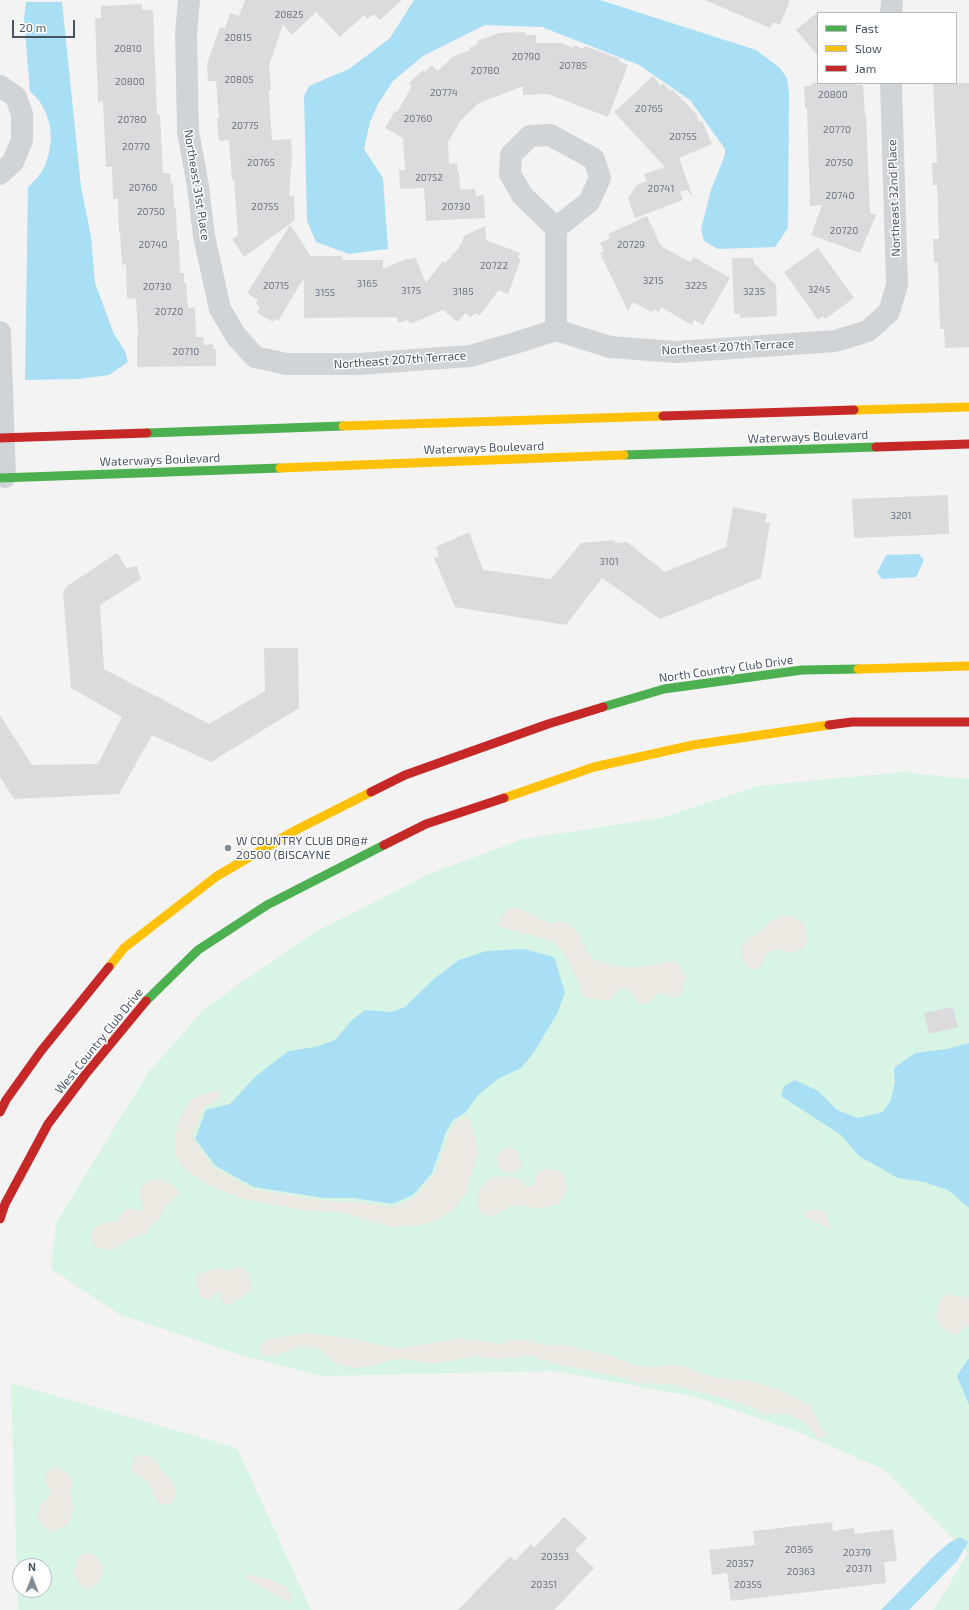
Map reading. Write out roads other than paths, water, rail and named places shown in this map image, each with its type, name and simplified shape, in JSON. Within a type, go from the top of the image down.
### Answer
[{"type":"street","name":"Northeast 31st Place","points":[[189,0],[186,33],[188,132],[198,186],[204,236],[220,309],[236,336],[255,357]]},
{"type":"street","points":[[891,12],[892,0]]},
{"type":"street","name":"Northeast 32nd Place","points":[[889,312],[897,285],[891,84]]},
{"type":"street","points":[[0,86],[16,97],[22,114],[22,140],[13,162],[0,174]]},
{"type":"street","points":[[556,228],[556,330]]},
{"type":"street","name":"Northeast 207th Terrace","points":[[255,357],[286,364],[359,364],[470,356],[556,330],[610,347],[676,352],[835,341],[868,331],[889,312]]},
{"type":"street","points":[[0,332],[2,477]]},
{"type":"street","name":"Waterways Boulevard","points":[[2,438],[502,420],[969,407]]},
{"type":"street","name":"Waterways Boulevard","points":[[2,477],[668,453],[969,444]]},
{"type":"street","name":"North Country Club Drive","points":[[0,1112],[6,1100],[41,1051],[124,948],[217,876],[296,830],[405,775],[548,724],[664,689],[802,670],[969,666]]},
{"type":"street","name":"West Country Club Drive","points":[[0,1218],[5,1204],[48,1124],[139,1008],[198,950],[267,905],[354,859],[426,824],[594,767],[693,745],[852,722],[969,722]]},
{"type":"water","points":[[414,0],[600,0],[756,50],[780,68],[787,78],[789,93],[788,228],[775,247],[718,249],[704,241],[701,229],[711,190],[725,155],[725,149],[690,100],[639,65],[542,27],[485,25],[423,56],[393,81],[378,104],[370,122],[364,149],[383,178],[388,249],[349,254],[316,242],[307,221],[304,96],[309,86],[349,69],[390,38]]},
{"type":"water","points":[[26,2],[62,2],[81,187],[91,236],[95,283],[114,334],[125,351],[128,362],[109,375],[79,379],[25,380],[28,187],[38,177],[45,166],[51,139],[50,126],[46,113],[40,102],[30,91],[24,19]]},
{"type":"water","points":[[919,554],[924,560],[916,577],[882,579],[877,573],[886,555]]},
{"type":"water","points":[[524,949],[554,957],[565,992],[558,1012],[534,1052],[521,1068],[498,1079],[478,1095],[465,1113],[453,1120],[446,1132],[432,1173],[413,1195],[392,1204],[354,1198],[324,1198],[254,1187],[216,1166],[195,1139],[206,1110],[230,1104],[257,1075],[289,1051],[315,1047],[335,1040],[351,1021],[365,1010],[391,1012],[405,1007],[435,978],[459,960],[486,951]]},
{"type":"water","points":[[969,1043],[969,1208],[948,1190],[924,1182],[898,1178],[859,1156],[841,1135],[781,1096],[784,1086],[795,1080],[818,1091],[837,1110],[858,1118],[883,1112],[891,1100],[895,1082],[894,1068],[915,1053],[947,1049]]},
{"type":"water","points":[[969,1358],[969,1405],[957,1376]]},
{"type":"water","points":[[960,1537],[968,1542],[957,1561],[909,1610],[881,1610],[934,1556],[950,1542]]},
{"type":"place","name":"W COUNTRY CLUB DR@# 20500 (BISCAYNE","points":[[228,848]]}]
